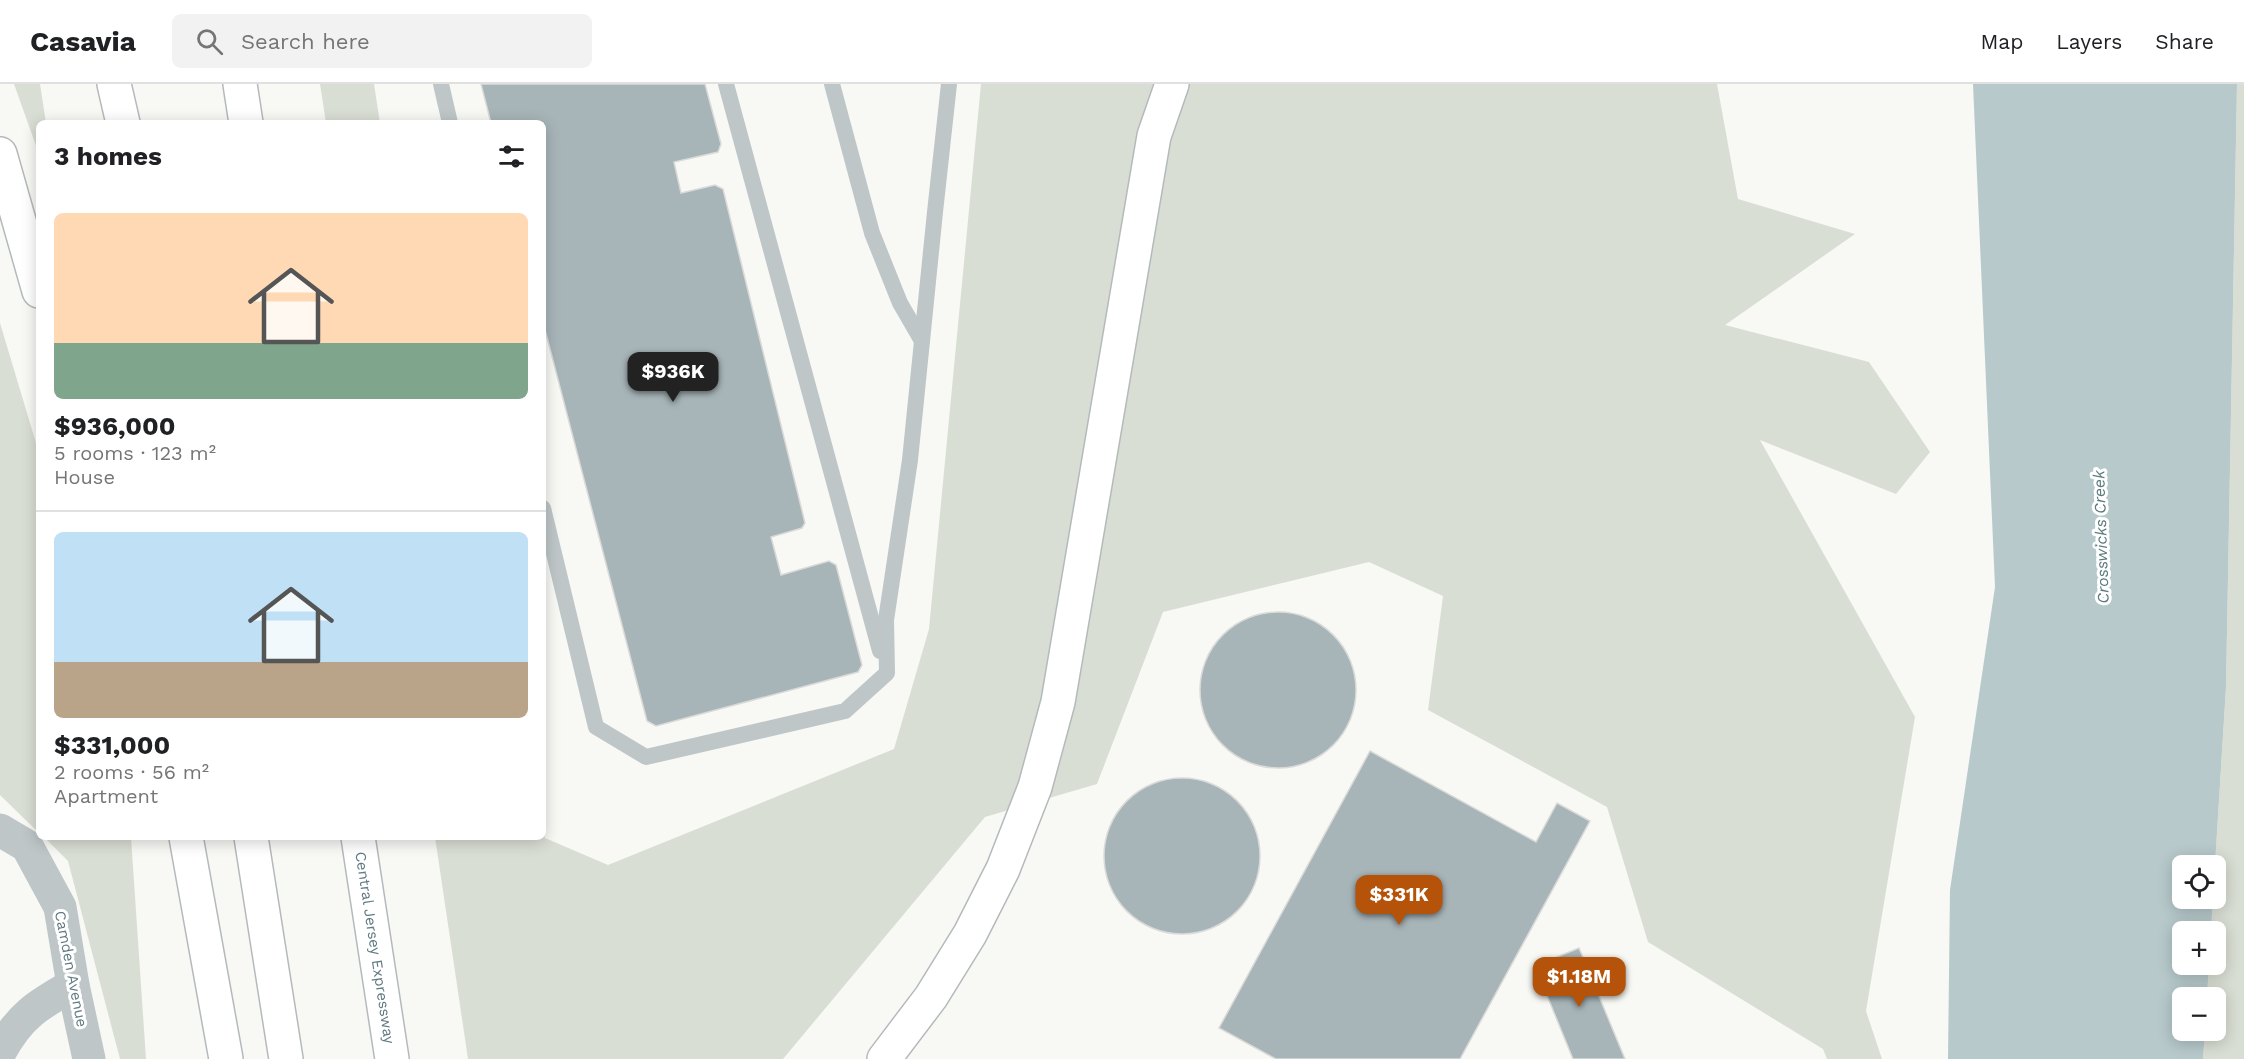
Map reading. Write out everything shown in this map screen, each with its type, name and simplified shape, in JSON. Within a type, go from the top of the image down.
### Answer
[{"type":"highway","points":[[114,84],[122,120]]},
{"type":"highway","points":[[135,84],[141,120]]},
{"type":"highway","points":[[240,84],[246,120]]},
{"type":"highway","points":[[884,1059],[931,997],[970,934],[1003,868],[1035,787],[1058,702],[1154,136],[1172,84]]},
{"type":"highway","points":[[0,154],[36,280]]},
{"type":"highway","points":[[187,840],[226,1059]]},
{"type":"highway","points":[[252,840],[286,1059]]},
{"type":"highway","name":"Central Jersey Expressway","points":[[358,840],[392,1059]]},
{"type":"street","name":"Camden Avenue","points":[[0,830],[27,846],[60,907],[73,985],[89,1059]]},
{"type":"street","points":[[0,1052],[13,1029],[35,1007],[73,985]]},
{"type":"lane","points":[[441,84],[449,120]]},
{"type":"lane","points":[[726,84],[886,674]]},
{"type":"lane","points":[[832,84],[872,232],[900,303],[922,341]]},
{"type":"lane","points":[[546,520],[596,727],[646,757],[845,711],[886,674],[886,620],[910,460],[949,84]]},
{"type":"shaded area","points":[[14,84],[40,84],[46,120],[36,120],[36,146]]},
{"type":"shaded area","points":[[320,84],[374,84],[380,120],[326,120]]},
{"type":"shaded area","points":[[981,84],[1717,84],[1738,199],[1855,234],[1725,325],[1869,362],[1930,452],[1896,494],[1760,440],[1915,717],[1866,1011],[1882,1059],[1827,1059],[1823,1049],[1648,942],[1607,807],[1428,710],[1443,596],[1369,562],[1163,612],[1097,784],[985,817],[783,1059],[468,1059],[435,840],[546,838],[608,865],[894,749],[929,629]]},
{"type":"shaded area","points":[[2237,84],[2244,84],[2244,1059],[2203,1059],[2204,1041],[2226,1041],[2226,987],[2208,987],[2208,975],[2226,975],[2226,921],[2212,921],[2212,909],[2226,909],[2226,855],[2216,855],[2226,687]]},
{"type":"shaded area","points":[[0,323],[36,443],[36,830],[0,795]]},
{"type":"shaded area","points":[[47,840],[131,840],[146,1059],[120,1059],[68,861]]},
{"type":"water","name":"Crosswicks Creek","points":[[1973,84],[2237,84],[2226,687],[2216,855],[2172,855],[2172,909],[2212,909],[2212,921],[2172,921],[2172,975],[2208,975],[2208,987],[2172,987],[2172,1041],[2204,1041],[2203,1059],[1948,1059],[1950,890],[1995,587]]},
{"type":"building","points":[[481,84],[705,84],[721,144],[718,152],[674,162],[681,193],[715,185],[723,189],[805,523],[802,528],[771,537],[781,575],[829,561],[836,565],[862,665],[858,672],[656,726],[647,721],[546,334],[546,120],[490,120]]},
{"type":"building","points":[[1278,612],[1293,613],[1308,618],[1322,625],[1333,635],[1343,646],[1350,660],[1355,675],[1355,705],[1350,720],[1343,734],[1333,745],[1322,755],[1308,762],[1293,767],[1278,768],[1263,767],[1248,762],[1234,755],[1223,745],[1213,734],[1206,720],[1201,705],[1200,690],[1201,675],[1206,660],[1213,646],[1223,635],[1234,625],[1248,618],[1263,613]]},
{"type":"building","points":[[1370,751],[1536,842],[1557,803],[1590,821],[1460,1059],[1276,1059],[1219,1028]]},
{"type":"building","points":[[1182,778],[1197,779],[1212,784],[1226,791],[1237,801],[1247,812],[1254,826],[1259,841],[1259,871],[1254,886],[1247,900],[1237,911],[1226,921],[1212,928],[1197,933],[1182,934],[1167,933],[1152,928],[1138,921],[1127,911],[1117,900],[1110,886],[1105,871],[1104,856],[1105,841],[1110,826],[1117,812],[1127,801],[1138,791],[1152,784],[1167,779]]},
{"type":"building","points":[[1579,948],[1625,1059],[1573,1059],[1535,966]]}]
